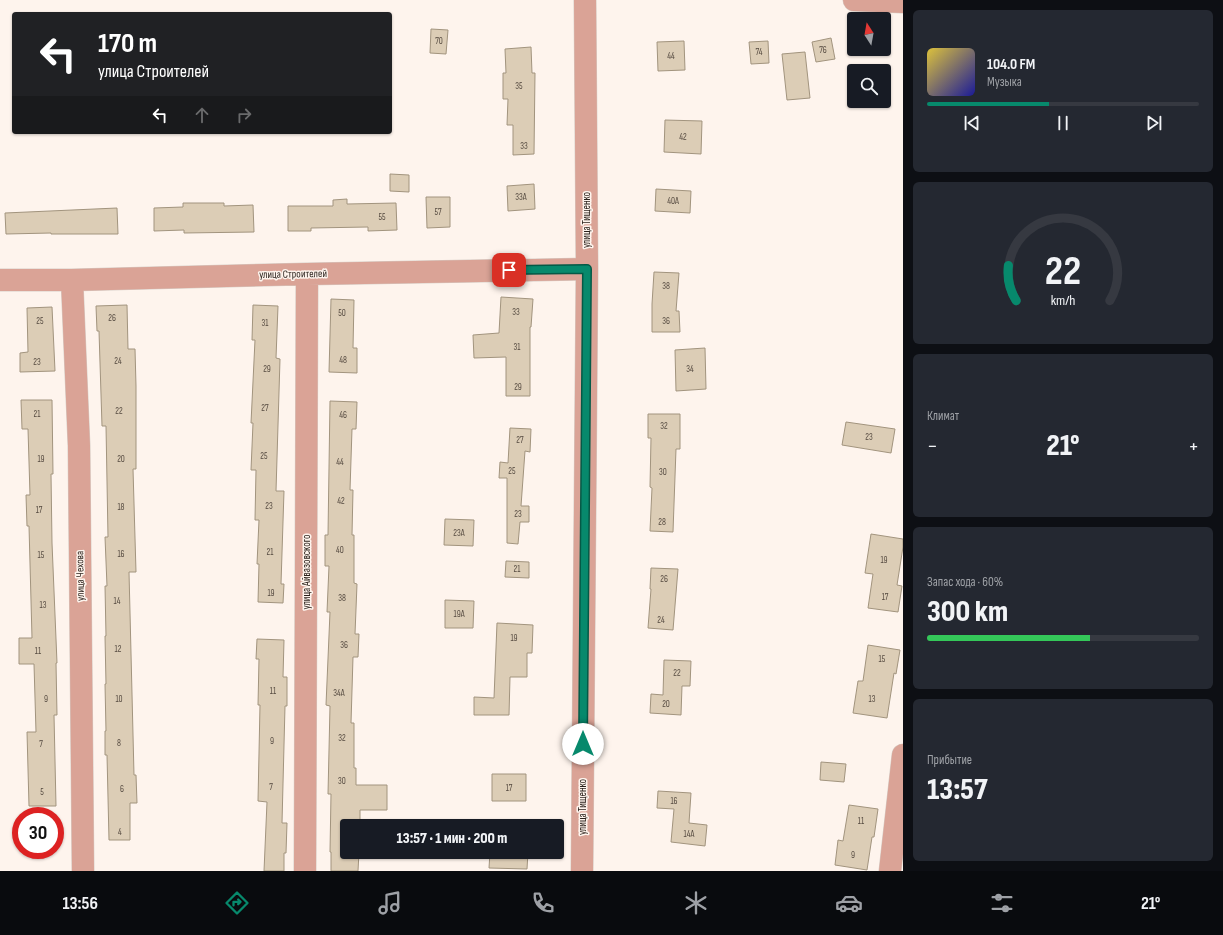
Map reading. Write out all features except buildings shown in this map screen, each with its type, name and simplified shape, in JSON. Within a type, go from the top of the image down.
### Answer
[{"type":"street","name":"улица Тищенко","points":[[582,871],[587,269],[585,0]]},
{"type":"street","points":[[854,0],[903,2]]},
{"type":"street","name":"улица Строителей","points":[[0,280],[72,280],[587,269]]},
{"type":"street","name":"улица Айвазовского","points":[[305,871],[307,274]]},
{"type":"street","name":"улица Чехова","points":[[72,280],[79,446],[83,871]]},
{"type":"street","points":[[890,871],[903,755]]},
{"type":"route","points":[[509,270],[587,269],[583,744]]}]
